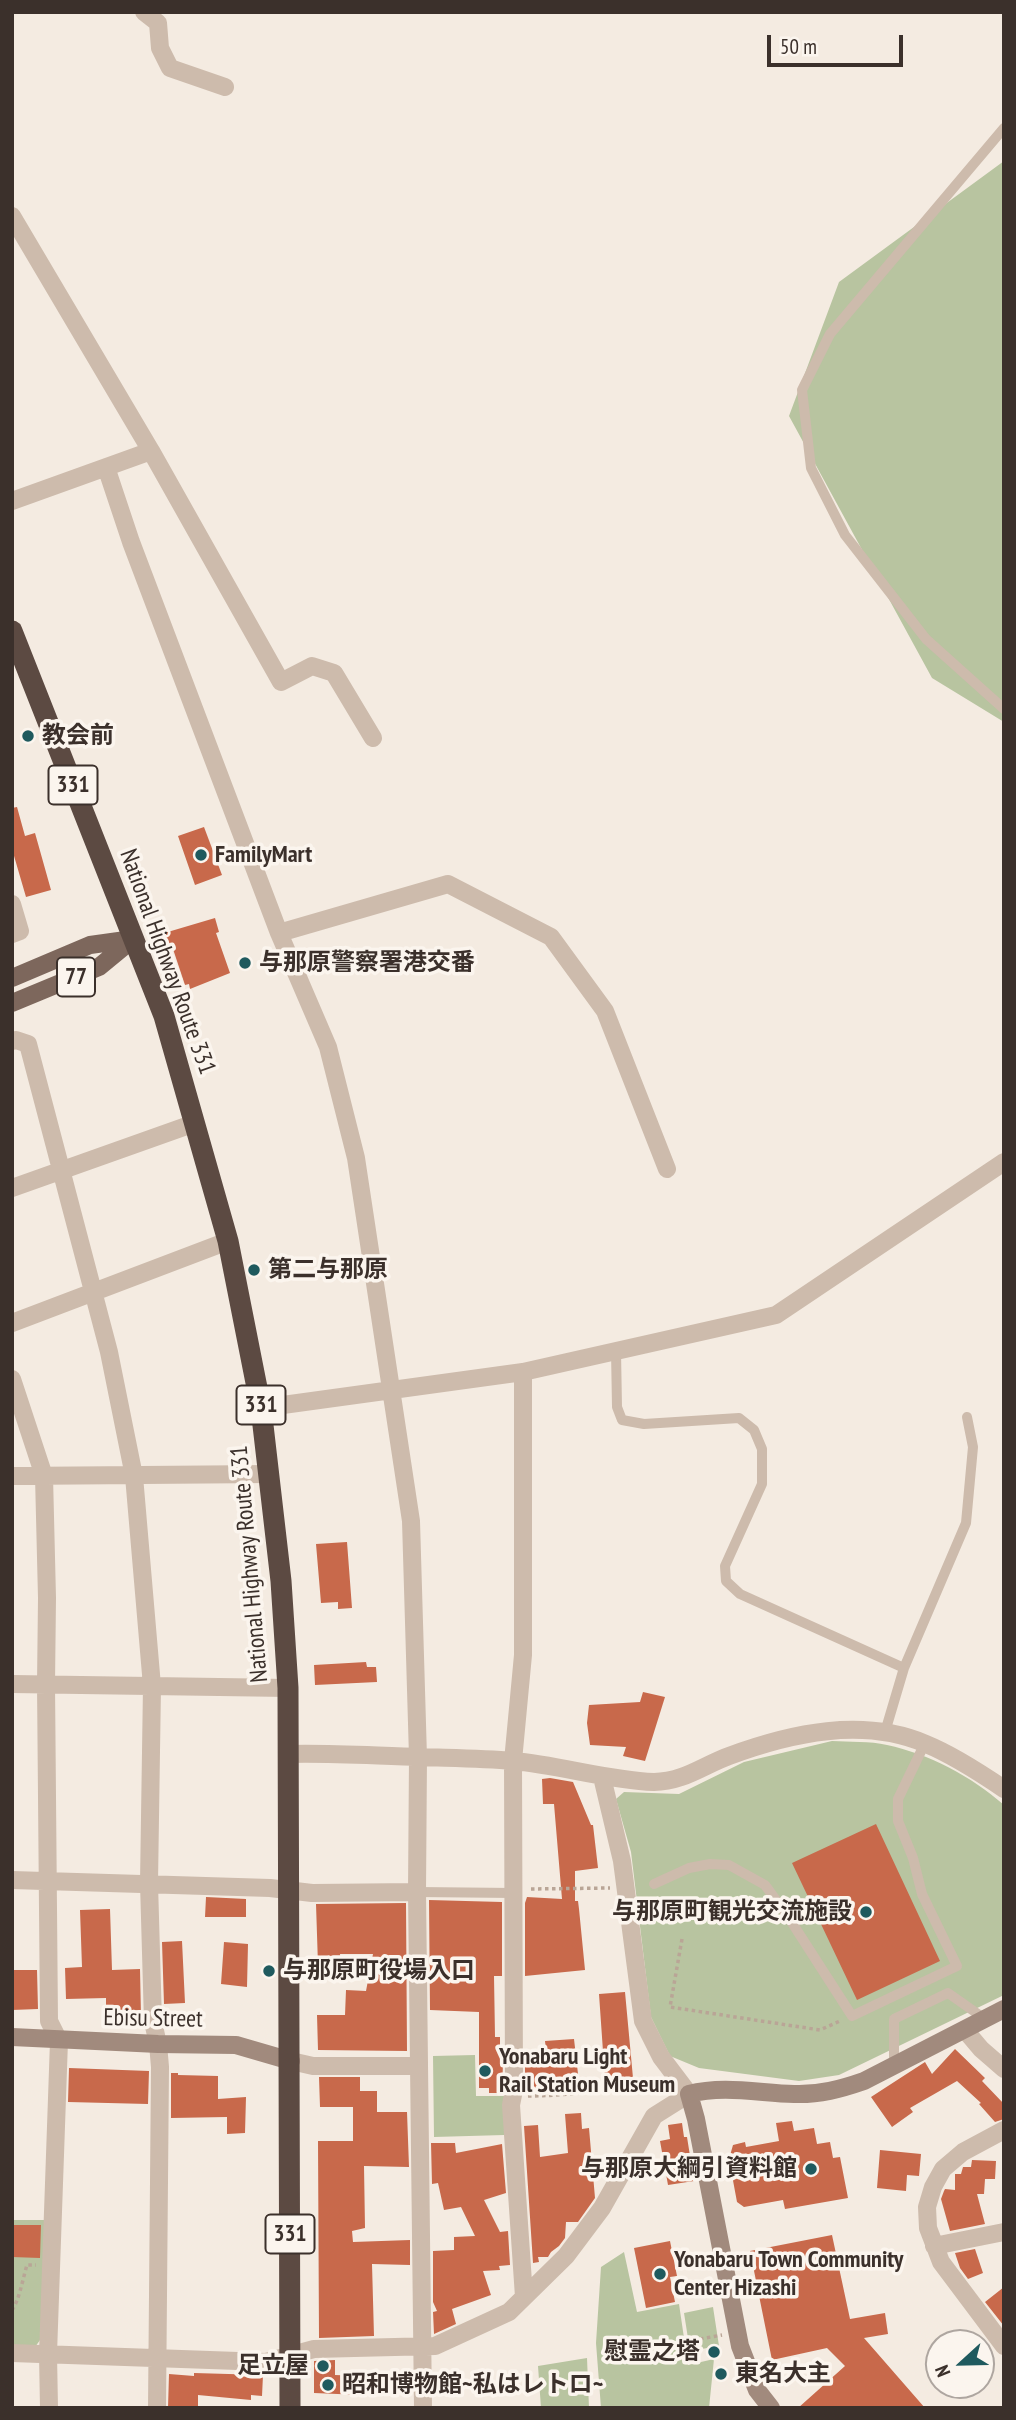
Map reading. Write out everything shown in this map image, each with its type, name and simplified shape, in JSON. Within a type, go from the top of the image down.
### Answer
[{"type":"highway","name":"National Highway Route 331","points":[[12,631],[19,669],[164,1016],[228,1241],[261,1408],[281,1581],[290,1754],[290,2408]]},
{"type":"main road","name":"77","points":[[12,978],[90,945],[133,939]]},
{"type":"main road","name":"77","points":[[12,1003],[99,967],[133,939]]},
{"type":"street","points":[[144,12],[158,23],[160,48],[170,68],[225,87]]},
{"type":"street","points":[[12,216],[18,236],[150,451],[281,682],[312,666],[334,673],[373,738]]},
{"type":"street","points":[[12,501],[150,451]]},
{"type":"street","points":[[106,467],[131,542],[279,933],[328,1047],[356,1158],[411,1521],[418,1757],[418,2066],[423,2408]]},
{"type":"street","points":[[279,933],[448,884],[551,937],[605,1011],[667,1169]]},
{"type":"street","points":[[12,904],[20,931],[12,934]]},
{"type":"street","points":[[12,1041],[28,1044],[109,1353],[134,1476],[152,1686],[149,1883],[153,2022],[158,2044],[157,2408]]},
{"type":"street","points":[[12,1188],[195,1123]]},
{"type":"street","points":[[261,1408],[523,1372],[776,1315],[1004,1162]]},
{"type":"street","points":[[12,1323],[228,1241]]},
{"type":"street","points":[[523,1372],[523,1655],[513,1761],[511,2105],[524,2297]]},
{"type":"street","points":[[12,1379],[44,1476],[49,2021],[59,2041],[48,2354],[49,2408]]},
{"type":"street","points":[[12,1476],[270,1475]]},
{"type":"street","points":[[12,1684],[288,1688]]},
{"type":"street","points":[[290,1754],[513,1761],[602,1777],[657,1782],[678,1779],[726,1757],[797,1736],[829,1731],[885,1732],[925,1743],[1004,1789]]},
{"type":"street","points":[[602,1777],[622,1861],[643,2021],[661,2057],[690,2094],[740,2346],[757,2390],[771,2408]]},
{"type":"street","points":[[12,1880],[290,1889],[312,1893],[417,1892]]},
{"type":"street","points":[[12,2354],[265,2362],[314,2349],[435,2346],[509,2312],[566,2256],[602,2208],[654,2116],[690,2094],[722,2090],[797,2095],[821,2093],[864,2081],[1004,2009]]},
{"type":"street","points":[[965,2030],[981,2049],[1004,2069]]},
{"type":"street","name":"Ebisu Street","points":[[12,2037],[59,2041],[236,2045],[290,2061]]},
{"type":"street","points":[[290,2061],[313,2066],[418,2066]]},
{"type":"street","points":[[1004,2130],[963,2152],[943,2169],[933,2187],[927,2207],[928,2228],[942,2262],[1004,2346]]},
{"type":"street","points":[[934,2246],[1004,2232]]},
{"type":"lane","points":[[1004,128],[830,334],[802,390],[811,468],[845,535],[926,639],[1004,709]]},
{"type":"lane","points":[[616,1351],[617,1407],[622,1420],[644,1424],[739,1418],[754,1430],[762,1449],[762,1484],[725,1566],[726,1581],[740,1594],[904,1668]]},
{"type":"lane","points":[[885,1732],[904,1668],[966,1523],[973,1447],[967,1417]]},
{"type":"lane","points":[[654,1884],[689,1868],[710,1864],[729,1866],[765,1885],[852,2016],[957,1966],[922,1894],[913,1858],[898,1821],[898,1799],[925,1743]]},
{"type":"lane","points":[[417,1892],[514,1891]]},
{"type":"lane","points":[[894,2066],[894,2019],[948,1993],[985,2019]]},
{"type":"path","points":[[514,1891],[625,1887]]},
{"type":"path","points":[[682,1940],[670,2007],[820,2030],[840,2021]]},
{"type":"path","points":[[512,2098],[565,2096],[656,2086]]},
{"type":"path","points":[[12,2310],[17,2304],[27,2265],[51,2265]]},
{"type":"green space","points":[[1004,161],[1004,722],[932,678],[789,416],[839,282]]},
{"type":"green space","points":[[832,1741],[867,1742],[918,1754],[964,1776],[1004,1805],[1004,1995],[839,2075],[799,2081],[699,2068],[670,2056],[651,2017],[631,1852],[616,1799],[624,1792],[679,1794],[744,1762]]},
{"type":"green space","points":[[475,2055],[476,2096],[504,2096],[504,2135],[434,2137],[433,2056]]},
{"type":"green space","points":[[12,2220],[45,2220],[43,2336],[35,2347],[12,2346]]},
{"type":"green space","points":[[624,2252],[637,2312],[679,2304],[688,2365],[714,2359],[709,2408],[601,2408],[596,2343],[601,2267]]},
{"type":"green space","points":[[713,2307],[719,2346],[690,2351],[684,2313]]},
{"type":"green space","points":[[587,2358],[589,2408],[541,2408],[538,2366]]},
{"type":"building","points":[[17,807],[25,836],[35,833],[51,890],[26,897],[12,849],[12,808]]},
{"type":"building","points":[[204,827],[222,875],[195,885],[178,836]]},
{"type":"building","points":[[215,918],[219,932],[216,933],[230,973],[190,989],[189,984],[185,985],[172,946],[166,948],[161,934]]},
{"type":"building","points":[[347,1542],[352,1608],[338,1609],[338,1602],[321,1603],[316,1544]]},
{"type":"building","points":[[366,1662],[367,1667],[376,1667],[377,1682],[315,1685],[314,1665]]},
{"type":"building","points":[[643,1692],[665,1697],[645,1761],[623,1756],[626,1747],[590,1745],[587,1723],[589,1705],[640,1702]]},
{"type":"building","points":[[542,1779],[573,1782],[593,1825],[598,1868],[575,1871],[575,1901],[578,1901],[585,1970],[525,1976],[527,1897],[562,1899],[554,1804],[543,1804]]},
{"type":"building","name":"与那原町観光交流施設","points":[[876,1824],[940,1961],[857,2000],[792,1863]]},
{"type":"building","points":[[206,1897],[246,1899],[246,1917],[205,1917]]},
{"type":"building","points":[[429,1900],[502,1902],[502,1976],[494,1976],[495,2037],[500,2037],[500,2063],[503,2062],[502,2093],[489,2093],[489,2088],[479,2088],[479,2012],[430,2010]]},
{"type":"building","points":[[406,1903],[407,2051],[318,2050],[317,2015],[345,2015],[346,1990],[366,1991],[373,1954],[340,1954],[341,1965],[318,1965],[316,1904]]},
{"type":"building","points":[[110,1909],[112,1970],[140,1969],[141,2017],[106,2018],[106,1998],[66,1999],[65,1968],[82,1967],[80,1910]]},
{"type":"building","points":[[182,1941],[185,2003],[164,2004],[162,1942]]},
{"type":"building","points":[[224,1942],[248,1944],[247,1987],[221,1984]]},
{"type":"building","points":[[12,1970],[37,1970],[38,2009],[12,2010]]},
{"type":"building","points":[[625,1992],[633,2078],[605,2080],[599,1994]]},
{"type":"building","points":[[574,2039],[578,2074],[570,2075],[570,2080],[538,2083],[539,2090],[529,2090],[530,2094],[525,2094],[525,2061],[547,2059],[545,2041]]},
{"type":"building","points":[[955,2049],[985,2078],[982,2081],[1004,2104],[1004,2119],[995,2122],[979,2104],[981,2103],[957,2081],[910,2108],[913,2112],[892,2127],[871,2097],[925,2062],[932,2074]]},
{"type":"building","points":[[69,2068],[149,2071],[148,2104],[68,2102]]},
{"type":"building","points":[[171,2073],[218,2076],[218,2099],[246,2097],[245,2133],[227,2134],[227,2117],[171,2118]]},
{"type":"building","points":[[319,2077],[360,2077],[360,2091],[377,2091],[377,2112],[407,2112],[409,2167],[364,2166],[365,2228],[352,2231],[353,2242],[410,2240],[410,2265],[372,2264],[374,2336],[319,2338],[318,2141],[353,2141],[353,2107],[320,2107]]},
{"type":"building","points":[[581,2113],[582,2129],[589,2128],[595,2198],[578,2222],[566,2222],[565,2238],[559,2246],[548,2257],[538,2257],[539,2262],[533,2263],[524,2126],[538,2125],[540,2157],[568,2153],[565,2114]]},
{"type":"building","points":[[792,2121],[794,2131],[814,2128],[817,2144],[830,2142],[833,2158],[840,2157],[848,2198],[785,2209],[783,2200],[744,2207],[737,2202],[729,2159],[733,2145],[745,2142],[746,2147],[779,2141],[776,2123]]},
{"type":"building","points":[[682,2123],[694,2181],[668,2185],[660,2141],[670,2139],[668,2125]]},
{"type":"building","points":[[431,2143],[455,2143],[456,2153],[502,2144],[506,2193],[484,2200],[500,2232],[508,2231],[510,2265],[499,2266],[500,2270],[483,2271],[491,2295],[452,2309],[456,2324],[434,2334],[433,2312],[437,2311],[433,2302],[433,2251],[454,2250],[454,2237],[475,2236],[461,2207],[444,2210],[438,2183],[432,2184]]},
{"type":"building","points":[[880,2150],[921,2154],[919,2176],[907,2175],[906,2191],[877,2188]]},
{"type":"building","points":[[972,2160],[996,2161],[995,2179],[985,2179],[984,2194],[977,2194],[985,2224],[950,2231],[941,2199],[945,2189],[955,2190],[955,2174],[961,2174],[963,2167],[971,2167]]},
{"type":"building","points":[[12,2225],[41,2225],[40,2258],[12,2257]]},
{"type":"building","points":[[832,2235],[850,2319],[885,2313],[888,2334],[864,2338],[925,2408],[798,2408],[845,2366],[827,2348],[772,2360],[750,2251]]},
{"type":"building","points":[[670,2241],[677,2276],[670,2277],[675,2302],[646,2308],[634,2248]]},
{"type":"building","points":[[975,2249],[983,2273],[968,2279],[960,2268],[955,2253]]},
{"type":"building","points":[[1004,2287],[1004,2326],[985,2302]]},
{"type":"building","points":[[335,2360],[335,2375],[362,2376],[361,2395],[314,2393],[314,2361]]},
{"type":"building","points":[[194,2373],[263,2375],[262,2396],[251,2395],[251,2400],[198,2395],[198,2408],[168,2408],[169,2374],[194,2376]]},
{"type":"place","name":"教会前","points":[[28,736]]},
{"type":"place","name":"FamilyMart","points":[[201,855]]},
{"type":"place","name":"与那原警察署港交番","points":[[245,963]]},
{"type":"place","name":"第二与那原","points":[[254,1270]]},
{"type":"place","name":"与那原町観光交流施設","points":[[866,1912]]},
{"type":"place","name":"与那原町役場入口","points":[[269,1971]]},
{"type":"place","name":"Yonabaru Light Rail Station Museum","points":[[485,2071]]},
{"type":"place","name":"与那原大綱引資料館","points":[[811,2169]]},
{"type":"place","name":"Yonabaru Town Community Center Hizashi","points":[[660,2274]]},
{"type":"place","name":"慰霊之塔","points":[[714,2352]]},
{"type":"place","name":"足立屋","points":[[323,2366]]},
{"type":"place","name":"東名大主","points":[[721,2374]]},
{"type":"place","name":"昭和博物館~私はレトロ~","points":[[328,2385]]}]
